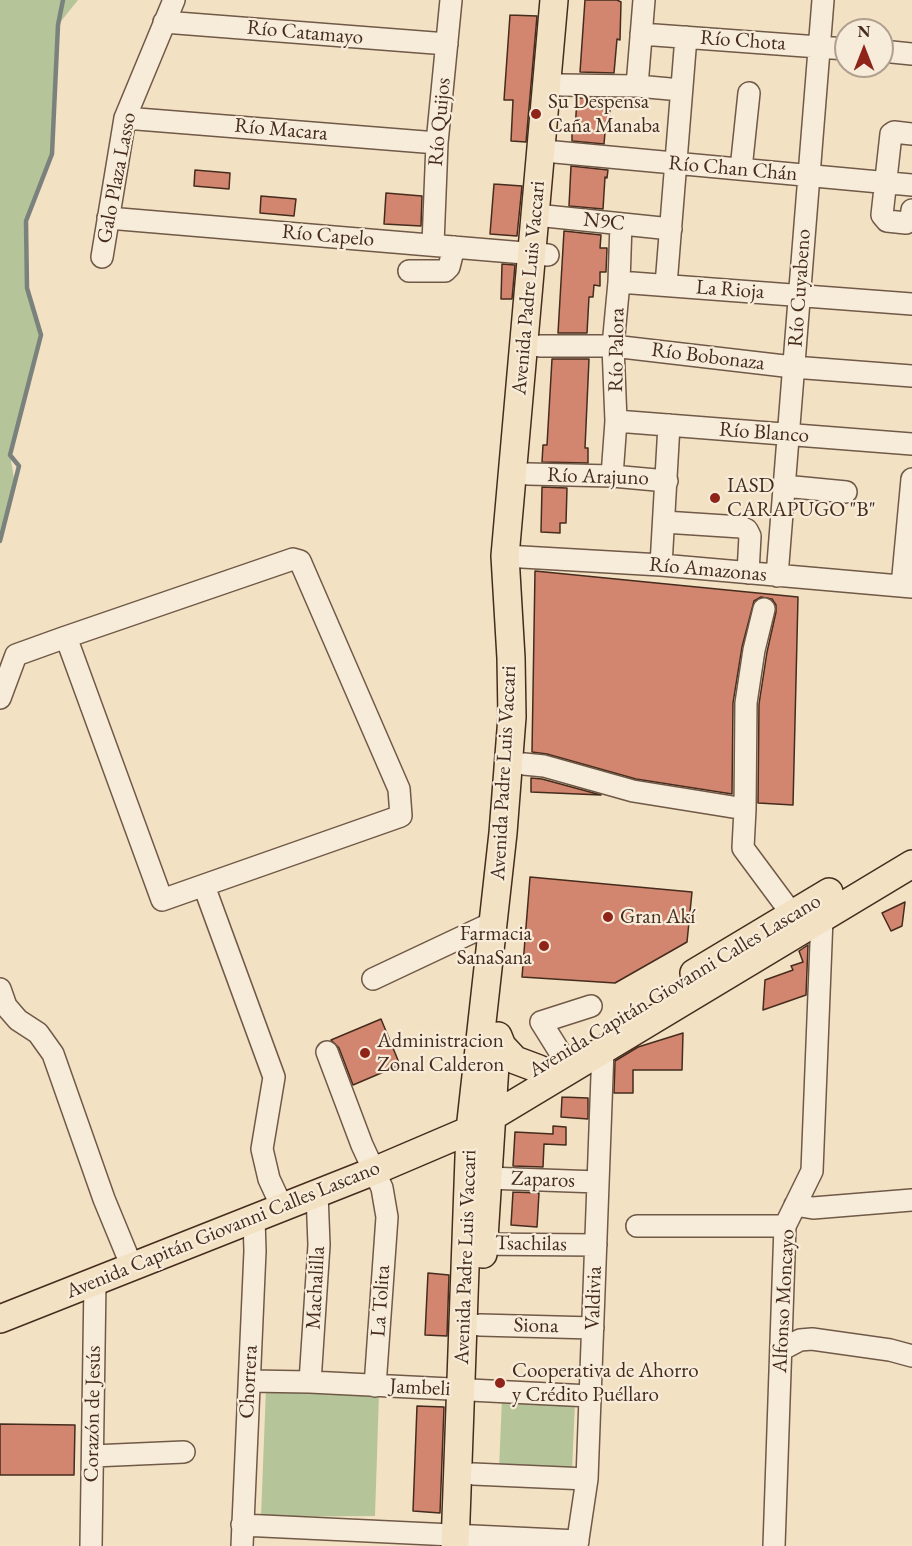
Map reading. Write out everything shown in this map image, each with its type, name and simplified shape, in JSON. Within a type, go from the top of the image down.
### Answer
[{"type":"main road","name":"Avenida Padre Luis Vaccari","points":[[462,1541],[473,1474],[469,1391],[480,1325],[475,1244],[487,1178],[481,1116],[498,1035],[528,719],[513,556],[528,474],[540,346],[541,255],[554,0]]},
{"type":"main road","name":"Avenida Padre Luis Vaccari","points":[[543,216],[555,152],[570,0]]},
{"type":"main road","name":"Avenida Padre Luis Vaccari","points":[[462,1541],[481,1116],[481,1021],[503,833],[512,717],[513,556],[541,255]]},
{"type":"main road","name":"Avenida Capitán Giovanni Calles Lascano","points":[[0,1319],[374,1171],[445,1140],[481,1116],[550,1061],[912,843]]},
{"type":"main road","name":"Avenida Capitán Giovanni Calles Lascano","points":[[481,1116],[603,1049],[912,864]]},
{"type":"main road","points":[[498,1035],[502,1046],[515,1060],[550,1061]]},
{"type":"street","name":"Galo Plaza Lasso","points":[[102,257],[125,118],[174,0]]},
{"type":"street","name":"Río Quijos","points":[[443,246],[437,142],[451,0]]},
{"type":"street","points":[[637,86],[644,0]]},
{"type":"street","name":"Río Cuyabeno","points":[[777,576],[823,0]]},
{"type":"street","name":"Río Catamayo","points":[[164,22],[447,44]]},
{"type":"street","name":"Río Chota","points":[[641,34],[834,48]]},
{"type":"street","points":[[666,285],[686,37]]},
{"type":"street","points":[[894,52],[912,54]]},
{"type":"street","points":[[561,86],[637,86],[681,90]]},
{"type":"street","points":[[741,169],[749,93]]},
{"type":"street","name":"Río Macara","points":[[125,118],[437,142]]},
{"type":"street","points":[[912,134],[894,132],[891,134],[882,215],[884,219],[909,222],[912,210]]},
{"type":"street","name":"Río Chan Chán","points":[[555,152],[912,185]]},
{"type":"street","name":"N9C","points":[[543,216],[671,229]]},
{"type":"street","name":"Río Capelo","points":[[108,218],[541,255]]},
{"type":"street","name":"Río Palora","points":[[612,476],[616,421],[613,346],[621,224]]},
{"type":"street","points":[[409,271],[445,271],[449,267],[443,246]]},
{"type":"street","name":"La Rioja","points":[[619,282],[912,304]]},
{"type":"street","name":"Río Bobonaza","points":[[540,346],[613,346],[794,367],[912,376]]},
{"type":"street","name":"Río Blanco","points":[[616,421],[912,444]]},
{"type":"street","points":[[661,565],[669,425]]},
{"type":"street","name":"Río Arajuno","points":[[528,474],[612,476],[667,481]]},
{"type":"street","points":[[784,486],[846,492]]},
{"type":"street","points":[[907,586],[912,492]]},
{"type":"street","points":[[664,522],[741,527],[747,530],[750,536],[748,573]]},
{"type":"street","name":"Río Amazonas","points":[[513,556],[661,565],[907,586]]},
{"type":"street","points":[[0,698],[16,655],[66,637],[293,560],[300,561],[399,789],[401,816],[162,900],[66,637]]},
{"type":"street","points":[[764,609],[754,650],[746,703],[743,848],[792,914]]},
{"type":"street","points":[[524,764],[544,766],[633,791],[745,808]]},
{"type":"street","points":[[204,886],[274,1077],[262,1149],[269,1179],[282,1207]]},
{"type":"street","name":"Alfonso Moncayo","points":[[774,1546],[785,1226],[812,1171],[822,918]]},
{"type":"street","points":[[373,979],[494,922]]},
{"type":"street","points":[[0,989],[6,1006],[18,1020],[38,1033],[53,1054],[104,1199],[132,1267]]},
{"type":"street","points":[[550,1061],[551,1042],[533,1026],[591,1006]]},
{"type":"street","name":"Valdivia","points":[[578,1544],[586,1479],[603,1049]]},
{"type":"street","name":"La Tolita","points":[[327,1052],[362,1145],[382,1188],[387,1217],[375,1386]]},
{"type":"street","name":"Zaparos","points":[[487,1178],[598,1182]]},
{"type":"street","name":"Machalilla","points":[[310,1382],[319,1245],[317,1193]]},
{"type":"street","points":[[795,1205],[813,1208],[912,1200]]},
{"type":"street","name":"Chorrera","points":[[242,1536],[255,1251],[254,1218]]},
{"type":"street","points":[[637,1226],[785,1226]]},
{"type":"street","name":"Tsachilas","points":[[475,1244],[596,1245]]},
{"type":"street","name":"Corazón de Jesús","points":[[91,1546],[95,1282]]},
{"type":"street","name":"Siona","points":[[480,1325],[593,1328]]},
{"type":"street","points":[[781,1350],[800,1340],[812,1339],[890,1350],[912,1356]]},
{"type":"street","name":"Jambeli","points":[[250,1381],[590,1396]]},
{"type":"street","points":[[93,1456],[184,1452]]},
{"type":"street","points":[[473,1474],[586,1479]]},
{"type":"street","points":[[242,1536],[578,1544]]},
{"type":"green space","points":[[0,0],[78,0],[58,25],[52,154],[26,221],[27,288],[41,335],[10,455],[15,484],[0,541]]},
{"type":"green space","points":[[266,1388],[379,1393],[375,1516],[261,1517]]},
{"type":"green space","points":[[502,1399],[575,1402],[572,1471],[499,1469]]},
{"type":"building","points":[[585,0],[621,2],[620,40],[617,39],[614,73],[580,72]]},
{"type":"building","points":[[510,15],[537,16],[526,142],[511,141],[513,100],[504,100]]},
{"type":"building","points":[[577,98],[604,98],[603,109],[610,109],[609,121],[606,121],[604,144],[572,141],[572,131],[575,131]]},
{"type":"building","points":[[571,166],[608,170],[607,178],[605,177],[603,209],[569,206]]},
{"type":"building","points":[[195,170],[230,173],[229,189],[194,186]]},
{"type":"building","points":[[494,184],[522,186],[517,236],[490,234]]},
{"type":"building","points":[[386,193],[422,196],[421,226],[384,224]]},
{"type":"building","points":[[261,196],[296,199],[294,216],[260,213]]},
{"type":"building","points":[[564,231],[601,235],[600,248],[607,248],[606,272],[600,272],[600,286],[594,285],[593,297],[589,297],[587,333],[558,333]]},
{"type":"building","points":[[502,264],[515,265],[512,299],[501,299]]},
{"type":"building","points":[[552,359],[589,359],[585,448],[588,448],[588,463],[542,462],[543,445],[547,445]]},
{"type":"building","points":[[542,487],[567,488],[566,523],[560,523],[560,533],[541,532]]},
{"type":"building","points":[[535,571],[798,597],[793,805],[758,803],[759,704],[776,612],[776,605],[772,599],[761,597],[754,601],[742,647],[733,703],[732,794],[636,779],[547,754],[532,752]]},
{"type":"building","points":[[531,778],[542,779],[601,795],[531,792]]},
{"type":"building","name":"Gran Akí","points":[[530,877],[692,892],[687,942],[615,983],[522,977]]},
{"type":"building","points":[[905,902],[902,926],[891,931],[882,913]]},
{"type":"building","points":[[808,945],[806,995],[763,1010],[765,980],[793,970],[791,966],[803,962],[799,951]]},
{"type":"building","name":"Administracion Zonal Calderon","points":[[381,1019],[400,1065],[353,1085],[339,1048],[331,1040]]},
{"type":"building","points":[[683,1033],[682,1070],[633,1070],[633,1093],[614,1093],[615,1061],[638,1047]]},
{"type":"building","points":[[562,1097],[588,1098],[588,1119],[561,1117]]},
{"type":"building","points":[[553,1126],[566,1127],[566,1145],[544,1144],[543,1167],[513,1166],[515,1132],[553,1134]]},
{"type":"building","points":[[513,1192],[539,1193],[537,1227],[511,1225]]},
{"type":"building","points":[[428,1273],[449,1275],[447,1336],[425,1335]]},
{"type":"building","points":[[417,1406],[444,1407],[440,1513],[413,1511]]},
{"type":"building","points":[[0,1424],[75,1425],[74,1475],[0,1475]]},
{"type":"waterway","points":[[0,541],[19,466],[10,455],[41,335],[27,288],[26,221],[52,154],[58,25],[63,0]]},
{"type":"place","name":"Su Despensa Caña Manaba","points":[[536,114]]},
{"type":"place","name":"IASD CARAPUGO \"B\"","points":[[715,498]]},
{"type":"place","name":"Gran Akí","points":[[608,917]]},
{"type":"place","name":"Farmacia SanaSana","points":[[544,946]]},
{"type":"place","name":"Administracion Zonal Calderon","points":[[365,1053]]},
{"type":"place","name":"Cooperativa de Ahorro y Crédito Puéllaro","points":[[500,1383]]}]
